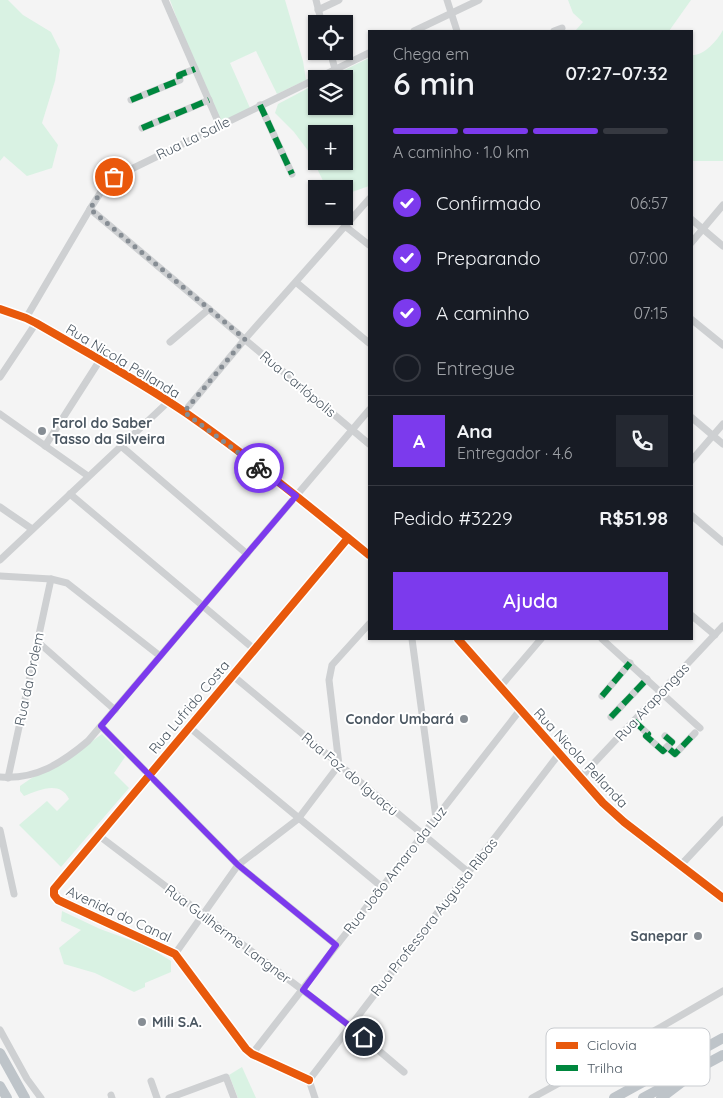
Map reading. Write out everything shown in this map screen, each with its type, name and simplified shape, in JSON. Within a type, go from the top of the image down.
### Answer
[{"type":"highway","points":[[710,1045],[723,1038]]},
{"type":"highway","points":[[0,1054],[24,1098]]},
{"type":"highway","points":[[710,1061],[723,1055]]},
{"type":"highway","points":[[6,1065],[32,1098]]},
{"type":"highway","points":[[0,1086],[7,1098]]},
{"type":"highway","points":[[614,1098],[636,1086]]},
{"type":"highway","points":[[643,1098],[665,1086]]},
{"type":"highway","points":[[661,1098],[677,1086]]},
{"type":"main road","name":"Rua Nicola Pellanda","points":[[0,309],[36,323],[184,412],[232,446],[368,554]]},
{"type":"main road","name":"Rua Nicola Pellanda","points":[[459,640],[580,778],[615,814],[723,898]]},
{"type":"street","points":[[165,0],[220,126]]},
{"type":"street","points":[[316,0],[319,15]]},
{"type":"street","points":[[318,10],[339,0]]},
{"type":"street","points":[[447,0],[457,30]]},
{"type":"street","points":[[416,30],[479,0]]},
{"type":"street","points":[[557,30],[562,28]]},
{"type":"street","name":"Rua La Salle","points":[[26,318],[90,209],[106,184],[114,177],[368,53]]},
{"type":"street","points":[[332,60],[335,69]]},
{"type":"street","points":[[131,100],[180,80],[179,75],[195,69]]},
{"type":"street","points":[[142,128],[208,100]]},
{"type":"street","points":[[260,105],[292,174]]},
{"type":"street","points":[[184,412],[245,339],[368,200]]},
{"type":"street","points":[[693,241],[723,205]]},
{"type":"street","name":"Rua Carlópolis","points":[[90,209],[368,443]]},
{"type":"street","points":[[693,221],[723,246]]},
{"type":"street","points":[[345,226],[368,244]]},
{"type":"street","points":[[296,282],[368,342]]},
{"type":"street","points":[[170,342],[209,309]]},
{"type":"street","points":[[693,321],[723,345]]},
{"type":"street","points":[[0,377],[36,323]]},
{"type":"street","points":[[45,446],[100,360]]},
{"type":"street","points":[[0,560],[168,402]]},
{"type":"street","points":[[4,778],[22,778],[34,775],[72,755],[88,741],[368,411]]},
{"type":"street","points":[[0,414],[88,476]]},
{"type":"street","points":[[693,419],[723,444]]},
{"type":"street","points":[[693,459],[723,424]]},
{"type":"street","points":[[120,446],[247,554]]},
{"type":"street","points":[[70,494],[254,649]]},
{"type":"street","points":[[0,507],[32,529]]},
{"type":"street","points":[[693,517],[723,542]]},
{"type":"street","name":"Rua Lufrido Costa","points":[[54,895],[54,889],[98,835],[348,538]]},
{"type":"street","points":[[0,576],[51,579],[67,583],[160,656]]},
{"type":"street","name":"Rua da Ordem","points":[[4,778],[38,642],[51,579]]},
{"type":"street","points":[[693,617],[715,635]]},
{"type":"street","points":[[315,1098],[309,1080],[252,1054],[236,1037],[175,954],[238,865],[298,819],[339,765],[329,680],[330,673],[332,665],[368,625]]},
{"type":"street","name":"Rua Arapongas","points":[[580,778],[723,626]]},
{"type":"street","points":[[412,640],[436,818]]},
{"type":"street","points":[[500,687],[540,640]]},
{"type":"street","points":[[603,640],[661,692],[697,731],[675,754],[667,747]]},
{"type":"street","points":[[38,642],[114,710]]},
{"type":"street","points":[[602,696],[630,663]]},
{"type":"street","name":"Rua Foz do Iguaçu","points":[[232,675],[468,872]]},
{"type":"street","points":[[611,717],[647,679]]},
{"type":"street","name":"Rua João Amaro da Luz","points":[[252,1054],[520,710]]},
{"type":"street","points":[[634,721],[648,734],[646,736],[663,751],[672,742],[665,736]]},
{"type":"street","points":[[101,726],[238,865],[336,945]]},
{"type":"street","points":[[189,727],[382,887]]},
{"type":"street","name":"Rua Professora Augusta Ribas","points":[[309,1080],[559,754]]},
{"type":"street","points":[[680,866],[723,820]]},
{"type":"street","points":[[0,830],[14,894]]},
{"type":"street","name":"Rua Guilherme Langner","points":[[98,835],[350,1026],[404,1072]]},
{"type":"street","points":[[0,878],[10,877]]},
{"type":"street","name":"Avenida do Canal","points":[[54,895],[58,900],[175,954]]},
{"type":"street","points":[[659,1028],[723,991]]},
{"type":"street","points":[[0,1030],[27,1079],[41,1098]]},
{"type":"street","points":[[169,1098],[226,1077],[234,1098]]},
{"type":"street","points":[[151,1081],[157,1098]]},
{"type":"street","points":[[532,1098],[554,1086]]},
{"type":"green space","points":[[0,0],[8,0],[23,15],[51,32],[60,50],[55,81],[42,123],[58,145],[52,168],[27,176],[4,156],[0,161]]},
{"type":"green space","points":[[170,0],[285,0],[303,61],[306,80],[277,94],[256,51],[230,63],[250,108],[221,122],[187,46]]},
{"type":"green space","points":[[568,0],[691,0],[670,30],[576,30],[583,22],[573,13]]},
{"type":"green space","points":[[723,30],[723,161],[693,161],[693,55],[701,53],[717,39]]},
{"type":"green space","points":[[368,58],[368,186],[353,192],[353,180],[323,180],[318,170],[353,170],[353,125],[308,125],[308,151],[294,132],[275,113],[278,104],[308,88],[308,115],[353,115],[353,70],[344,70]]},
{"type":"green space","points":[[102,734],[125,757],[114,773],[129,788],[61,867],[19,825],[47,801],[57,811],[69,799],[65,793],[55,788],[42,789],[24,796],[20,791],[20,786]]},
{"type":"green space","points":[[62,911],[100,929],[147,946],[171,961],[171,972],[145,983],[145,987],[134,992],[95,973],[64,964],[59,948],[81,930],[61,921]]},
{"type":"green space","points":[[242,1067],[256,1098],[238,1098],[229,1075]]},
{"type":"marked path","points":[[131,100],[180,80],[179,75],[195,69]]},
{"type":"marked path","points":[[142,128],[209,100]]},
{"type":"marked path","points":[[260,105],[292,174]]},
{"type":"marked path","points":[[602,696],[630,663]]},
{"type":"marked path","points":[[611,717],[647,679]]},
{"type":"marked path","points":[[634,721],[648,734],[646,736],[663,751],[667,747],[675,754],[695,733]]},
{"type":"marked path","points":[[665,736],[672,742],[667,747]]},
{"type":"cycle path","points":[[0,309],[36,323],[112,366],[168,401],[256,464],[368,554]]},
{"type":"cycle path","points":[[309,1080],[252,1054],[246,1049],[175,954],[58,900],[54,895],[54,889],[348,538]]},
{"type":"cycle path","points":[[459,640],[603,803],[624,822],[723,898]]},
{"type":"way so far","points":[[114,177],[106,184],[90,209],[245,339],[184,412],[259,468]]},
{"type":"place","name":"Farol do Saber Tasso da Silveira","points":[[42,431]]},
{"type":"place","name":"Condor Umbará","points":[[464,719]]},
{"type":"place","name":"Sanepar","points":[[698,936]]},
{"type":"place","name":"Mili S.A.","points":[[142,1022]]},
{"type":"route","points":[[259,468],[296,496],[101,726],[238,865],[336,945],[303,990],[364,1037]]}]
